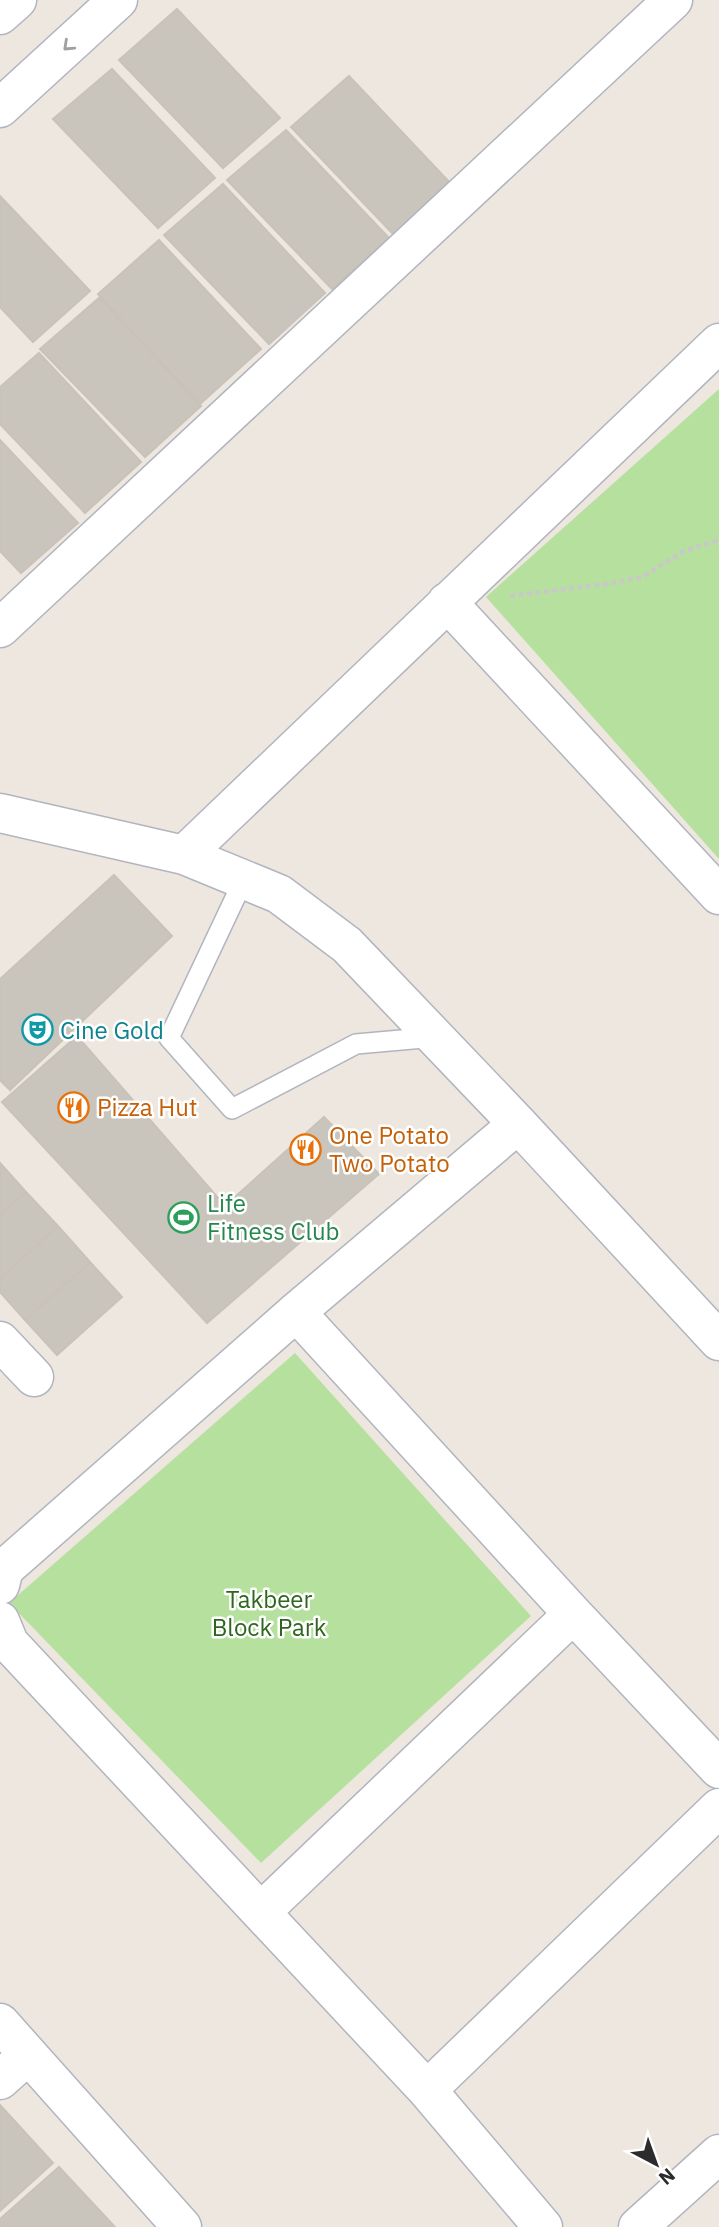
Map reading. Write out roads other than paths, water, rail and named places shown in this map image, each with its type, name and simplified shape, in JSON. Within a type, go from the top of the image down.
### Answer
[{"type":"street","points":[[0,15],[17,0]]},
{"type":"street","points":[[0,108],[118,0]]},
{"type":"street","points":[[0,628],[673,0]]},
{"type":"street","points":[[184,855],[719,343]]},
{"type":"street","points":[[447,602],[719,895]]},
{"type":"street","points":[[0,813],[184,855],[279,894],[347,945],[719,1341]]},
{"type":"street","points":[[0,1585],[4,1569],[296,1312],[518,1124]]},
{"type":"street","points":[[296,1312],[719,1769]]},
{"type":"street","points":[[0,1341],[34,1377]]},
{"type":"street","points":[[261,1912],[573,1614]]},
{"type":"street","points":[[0,1621],[9,1643],[427,2090],[543,2227]]},
{"type":"street","points":[[427,2090],[719,1808]]},
{"type":"street","points":[[0,2023],[182,2227]]},
{"type":"street","points":[[0,2080],[29,2055]]},
{"type":"street","points":[[638,2227],[719,2154]]},
{"type":"lane","points":[[244,879],[169,1038],[232,1109],[356,1044],[435,1037]]},
{"type":"place","name":"Cine Gold","points":[[37,1030]]},
{"type":"place","name":"Pizza Hut","points":[[74,1107]]},
{"type":"place","name":"One Potato Two Potato","points":[[306,1149]]},
{"type":"place","name":"Life Fitness Club","points":[[184,1217]]},
{"type":"park label","name":"Takbeer Block Park","points":[[269,1613]]}]
